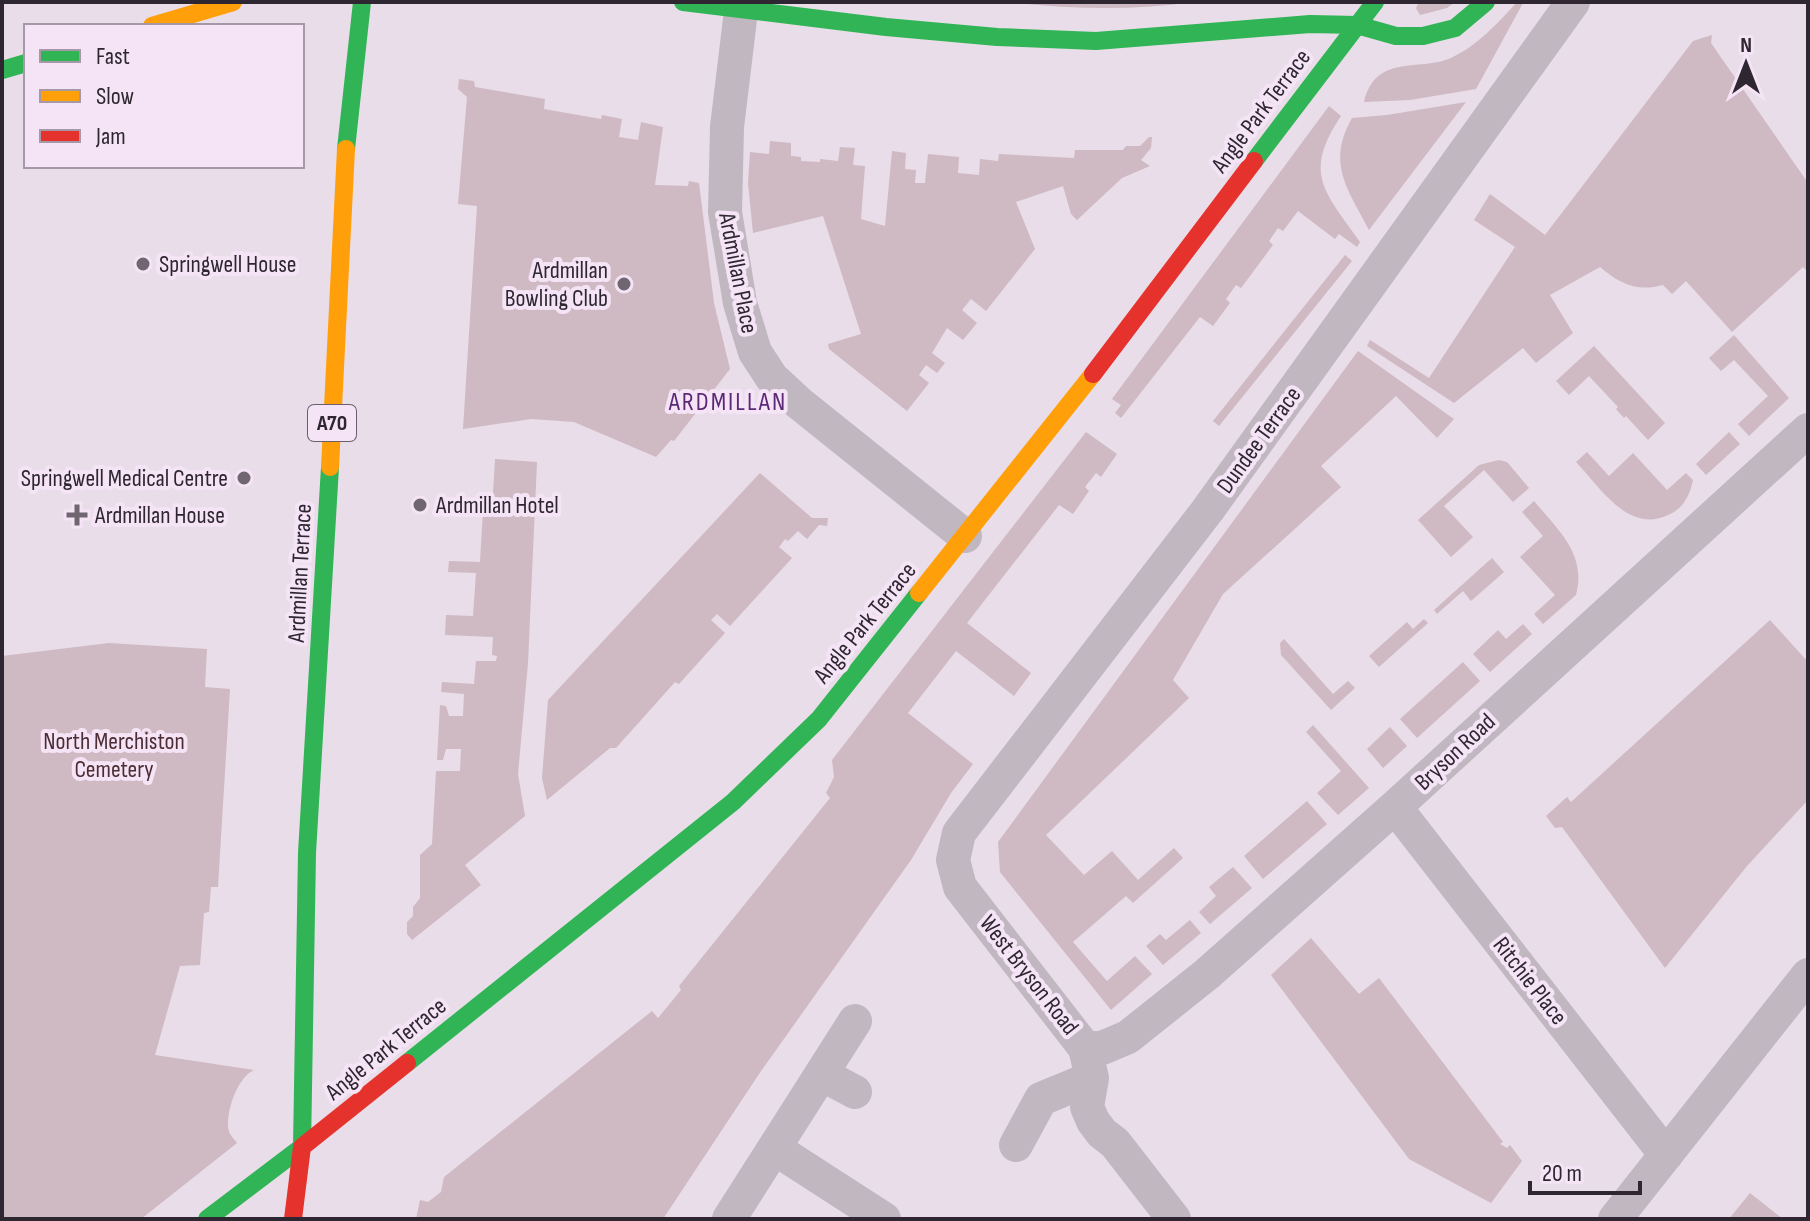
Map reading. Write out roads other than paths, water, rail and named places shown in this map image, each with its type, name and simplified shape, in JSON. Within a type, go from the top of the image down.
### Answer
[{"type":"street","points":[[159,24],[233,2]]},
{"type":"street","name":"Ardmillan Terrace","points":[[293,1219],[302,1147],[303,997],[348,113],[362,2]]},
{"type":"street","points":[[683,2],[969,35],[1096,41],[1310,24],[1357,25],[1396,36],[1423,36],[1455,28],[1486,2]]},
{"type":"street","name":"Angle Park Terrace","points":[[207,1219],[302,1147],[733,802],[819,719],[1083,387],[1375,2]]},
{"type":"street","name":"Dundee Terrace","points":[[956,877],[953,860],[955,847],[966,822],[1207,511],[1573,2]]},
{"type":"street","name":"Ardmillan Place","points":[[741,11],[727,127],[725,200],[728,242],[740,303],[755,352],[772,378],[799,403],[965,536]]},
{"type":"street","points":[[2,70],[24,64]]},
{"type":"street","name":"Bryson Road","points":[[1089,1063],[1102,1048],[1128,1037],[1159,1014],[1395,807],[1808,430]]},
{"type":"street","name":"Ritchie Place","points":[[1395,807],[1666,1155]]},
{"type":"street","name":"West Bryson Road","points":[[956,877],[974,925],[1089,1063]]},
{"type":"street","points":[[1615,1219],[1808,975]]},
{"type":"street","points":[[729,1219],[855,1021]]},
{"type":"street","points":[[1016,1145],[1041,1099],[1089,1063]]},
{"type":"street","points":[[1089,1063],[1087,1107],[1093,1121],[1115,1143],[1126,1174],[1174,1219]]},
{"type":"street","points":[[821,1074],[855,1092]]},
{"type":"street","points":[[774,1148],[884,1219]]},
{"type":"place","name":"Springwell House","points":[[143,264]]},
{"type":"place","name":"Ardmillan Bowling Club","points":[[624,284]]},
{"type":"place","name":"Springwell Medical Centre","points":[[244,478]]},
{"type":"place","name":"Ardmillan Hotel","points":[[420,505]]},
{"type":"place","name":"Ardmillan House","points":[[77,515]]},
{"type":"district","name":"ARDMILLAN","points":[[728,402]]},
{"type":"park label","name":"North Merchiston Cemetery","points":[[114,755]]}]
